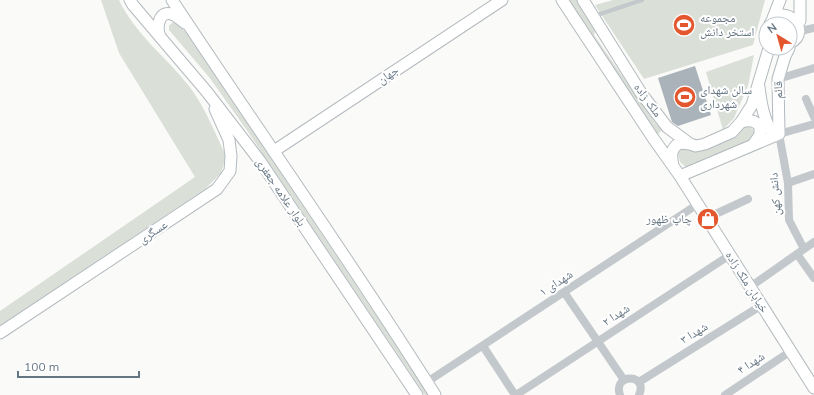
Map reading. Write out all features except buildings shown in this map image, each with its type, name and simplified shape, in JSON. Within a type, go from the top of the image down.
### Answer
[{"type":"main road","name":"بلوار علامه جعفری","points":[[130,0],[207,92],[260,161],[417,395]]},
{"type":"main road","name":"بلوار علامه جعفری","points":[[172,0],[188,26],[274,151],[435,395]]},
{"type":"main road","name":"جهان","points":[[274,151],[502,0]]},
{"type":"main road","name":"ملک زاده","points":[[562,0],[653,138],[680,176]]},
{"type":"main road","name":"ملک زاده","points":[[583,0],[641,93],[667,127],[690,144]]},
{"type":"main road","points":[[774,16],[780,0]]},
{"type":"main road","points":[[800,0],[800,26]]},
{"type":"main road","points":[[778,16],[782,12],[787,12],[795,16]]},
{"type":"main road","points":[[162,40],[158,32],[158,23],[160,17],[164,14],[170,13],[175,15],[188,26]]},
{"type":"main road","points":[[798,20],[800,26]]},
{"type":"main road","name":"قائم","points":[[798,37],[800,26]]},
{"type":"main road","name":"قائم","points":[[741,122],[752,105],[767,56]]},
{"type":"main road","name":"قائم","points":[[776,135],[778,78],[784,56]]},
{"type":"main road","points":[[680,176],[776,135],[766,123],[763,114],[759,82]]},
{"type":"main road","name":"عسگری","points":[[0,333],[217,189],[230,171],[229,140],[207,92]]},
{"type":"main road","points":[[673,166],[671,155],[673,148],[680,143],[696,146],[705,144],[732,132],[741,122],[750,120],[756,122],[760,126],[760,135],[753,145]]},
{"type":"main road","points":[[653,138],[662,137],[666,133],[667,127]]},
{"type":"main road","name":"خیابان ملک زاده","points":[[680,176],[814,388]]},
{"type":"street","points":[[800,26],[814,28]]},
{"type":"street","points":[[778,78],[814,68]]},
{"type":"street","points":[[806,99],[814,117]]},
{"type":"street","points":[[776,135],[814,124]]},
{"type":"street","name":"دانش کهن","points":[[776,135],[788,183],[789,220],[800,252],[814,278]]},
{"type":"street","points":[[788,183],[814,174]]},
{"type":"street","points":[[707,218],[748,199]]},
{"type":"street","name":"شهدای ۱","points":[[427,382],[698,204]]},
{"type":"street","points":[[750,287],[814,242]]},
{"type":"street","name":"شهدا ۲","points":[[516,395],[730,255]]},
{"type":"street","points":[[564,292],[624,380]]},
{"type":"street","name":"شهدا ۳","points":[[639,382],[762,305]]},
{"type":"street","points":[[483,346],[516,395]]},
{"type":"street","name":"شهدا ۴","points":[[725,395],[791,351]]},
{"type":"street","points":[[620,395],[619,388],[624,380],[632,378],[639,382],[641,389],[640,395]]},
{"type":"lane","points":[[594,16],[642,0]]},
{"type":"shaded area","points":[[101,0],[119,0],[133,24],[180,75],[195,94],[226,156],[221,173],[206,188],[0,326],[0,311],[195,177],[119,53]]},
{"type":"shaded area","points":[[568,0],[577,0],[596,28],[594,35],[655,123],[662,130],[656,136]]},
{"type":"shaded area","name":"مجموعه استخر دانش","points":[[613,0],[765,0],[761,16],[758,16],[758,26],[753,45],[644,79],[595,5]]},
{"type":"shaded area","points":[[173,22],[176,22],[189,35],[429,395],[425,395],[246,129],[209,77],[169,30],[169,26]]},
{"type":"shaded area","points":[[754,55],[748,86],[734,118],[723,130],[706,72]]},
{"type":"shaded area","points":[[745,126],[754,130],[753,136],[733,149],[687,168],[680,162],[678,153],[681,149],[697,150]]},
{"type":"place","name":"مجموعه استخر دانش","points":[[684,25]]},
{"type":"place","name":"سالن شهدای شهرداری","points":[[685,97]]},
{"type":"place","name":"چاپ ظهور","points":[[708,219]]}]
